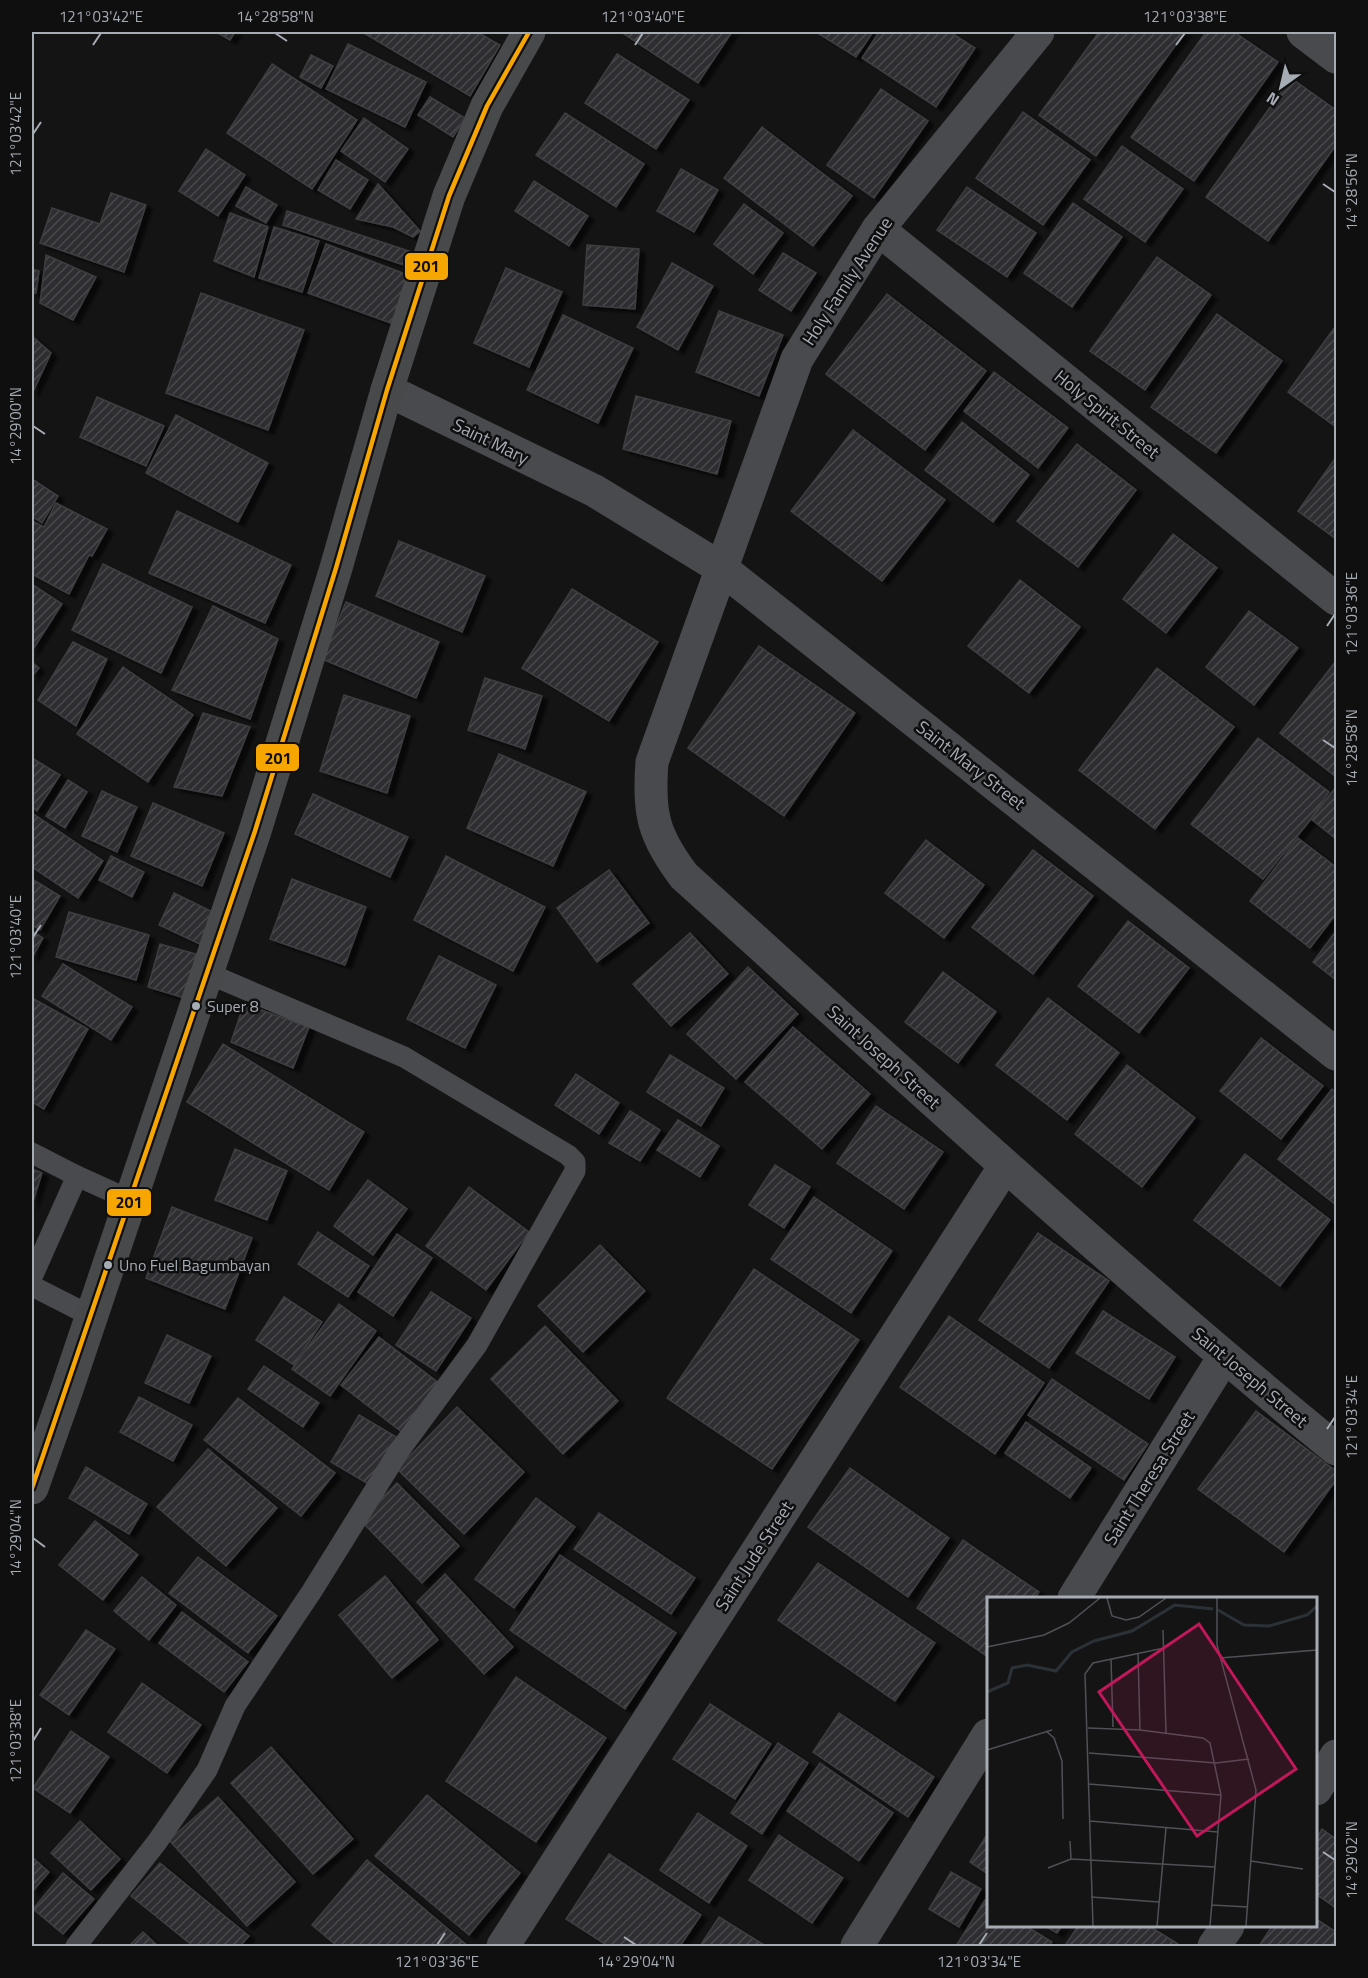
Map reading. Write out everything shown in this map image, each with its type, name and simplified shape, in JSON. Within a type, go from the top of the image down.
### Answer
[{"type":"main road","points":[[32,1488],[269,786],[336,568],[387,390],[449,196],[487,106],[529,32]]},
{"type":"street","name":"Holy Family Avenue","points":[[721,568],[797,359],[879,229],[1038,32]]},
{"type":"street","points":[[1303,32],[1336,57]]},
{"type":"street","name":"Holy Spirit Street","points":[[879,229],[1336,598]]},
{"type":"street","name":"Saint Mary","points":[[387,390],[595,491]]},
{"type":"street","name":"Saint Mary Street","points":[[595,491],[721,568],[1336,1054]]},
{"type":"street","name":"Saint Joseph Street","points":[[721,568],[652,762],[649,793],[654,822],[666,851],[684,876],[1005,1166],[1224,1357],[1336,1449]]},
{"type":"street","name":"Saint Jude Street","points":[[503,1947],[1005,1166]]},
{"type":"street","name":"Saint Theresa Street","points":[[1075,1597],[1224,1357]]},
{"type":"street","points":[[857,1947],[987,1737]]},
{"type":"street","points":[[1317,1787],[1336,1756]]},
{"type":"street","points":[[1214,1947],[1227,1927]]},
{"type":"lane","points":[[76,1947],[158,1842],[207,1770],[235,1706],[312,1591],[399,1451],[477,1346],[575,1171],[575,1162],[568,1155],[404,1057],[207,973]]},
{"type":"lane","points":[[32,1153],[130,1200]]},
{"type":"lane","points":[[32,1277],[77,1176]]},
{"type":"lane","points":[[32,1286],[91,1316]]},
{"type":"building","points":[[216,32],[235,32],[230,40]]},
{"type":"building","points":[[362,32],[477,32],[500,45],[470,96]]},
{"type":"building","points":[[621,32],[732,32],[698,83]]},
{"type":"building","points":[[816,32],[873,32],[856,57]]},
{"type":"building","points":[[879,32],[950,32],[975,48],[936,107],[862,58]]},
{"type":"building","points":[[1099,32],[1185,32],[1096,156],[1039,115]]},
{"type":"building","points":[[1206,32],[1234,32],[1278,62],[1194,181],[1131,137]]},
{"type":"building","points":[[348,44],[426,82],[405,127],[326,89]]},
{"type":"building","points":[[617,54],[689,100],[656,149],[585,103]]},
{"type":"building","points":[[311,55],[333,66],[321,88],[300,77]]},
{"type":"building","points":[[272,64],[357,120],[312,189],[227,133]]},
{"type":"building","points":[[1291,78],[1336,110],[1336,145],[1268,241],[1206,197]]},
{"type":"building","points":[[881,89],[928,121],[874,198],[827,165]]},
{"type":"building","points":[[430,97],[465,118],[453,137],[418,115]]},
{"type":"building","points":[[1023,112],[1090,160],[1043,225],[976,178]]},
{"type":"building","points":[[565,113],[644,164],[616,207],[536,155]]},
{"type":"building","points":[[364,118],[408,149],[385,182],[341,151]]},
{"type":"building","points":[[762,127],[852,196],[813,246],[724,178]]},
{"type":"building","points":[[1122,146],[1183,189],[1145,242],[1084,199]]},
{"type":"building","points":[[206,149],[245,175],[218,216],[179,191]]},
{"type":"building","points":[[336,160],[368,180],[350,209],[318,190]]},
{"type":"building","points":[[681,169],[718,190],[694,232],[657,211]]},
{"type":"building","points":[[534,181],[588,216],[569,246],[515,211]]},
{"type":"building","points":[[378,184],[420,231],[413,237],[393,227],[356,219]]},
{"type":"building","points":[[246,187],[277,205],[266,223],[236,206]]},
{"type":"building","points":[[967,187],[1036,233],[1007,277],[937,230]]},
{"type":"building","points":[[111,193],[146,205],[124,272],[40,243],[52,208],[100,224]]},
{"type":"building","points":[[1073,203],[1122,237],[1072,307],[1024,273]]},
{"type":"building","points":[[744,204],[783,233],[753,274],[714,244]]},
{"type":"building","points":[[287,211],[424,256],[419,270],[283,225]]},
{"type":"building","points":[[230,213],[268,227],[254,277],[214,261]]},
{"type":"building","points":[[274,227],[319,241],[302,292],[259,278]]},
{"type":"building","points":[[326,244],[416,278],[399,326],[308,293]]},
{"type":"building","points":[[587,245],[639,249],[635,309],[583,305]]},
{"type":"building","points":[[783,253],[816,273],[791,311],[759,290]]},
{"type":"building","points":[[46,255],[96,277],[73,320],[40,303]]},
{"type":"building","points":[[1157,257],[1211,295],[1145,390],[1090,351]]},
{"type":"building","points":[[672,263],[713,286],[678,350],[637,327]]},
{"type":"building","points":[[506,268],[562,292],[529,367],[474,343]]},
{"type":"building","points":[[32,269],[39,271],[36,293],[32,293]]},
{"type":"building","points":[[201,293],[304,330],[268,430],[166,393]]},
{"type":"building","points":[[887,294],[986,371],[925,450],[826,374]]},
{"type":"building","points":[[719,311],[783,335],[759,396],[696,372]]},
{"type":"building","points":[[1217,314],[1282,361],[1216,453],[1151,407]]},
{"type":"building","points":[[563,315],[633,348],[598,423],[527,390]]},
{"type":"building","points":[[1336,328],[1336,427],[1288,392]]},
{"type":"building","points":[[32,336],[51,353],[32,394]]},
{"type":"building","points":[[994,372],[1068,428],[1038,468],[964,411]]},
{"type":"building","points":[[636,396],[731,421],[717,474],[623,449]]},
{"type":"building","points":[[97,397],[164,426],[146,466],[80,437]]},
{"type":"building","points":[[176,415],[268,463],[238,522],[146,473]]},
{"type":"building","points":[[962,422],[1029,475],[993,522],[925,470]]},
{"type":"building","points":[[853,430],[945,500],[882,581],[791,511]]},
{"type":"building","points":[[1077,444],[1136,490],[1078,567],[1017,521]]},
{"type":"building","points":[[1336,457],[1336,539],[1298,511]]},
{"type":"building","points":[[32,479],[58,496],[42,523],[32,516]]},
{"type":"building","points":[[56,503],[107,529],[92,556],[89,555],[69,594],[32,574],[32,521],[44,527]]},
{"type":"building","points":[[177,511],[291,565],[265,623],[149,573]]},
{"type":"building","points":[[1173,534],[1217,568],[1166,633],[1123,599]]},
{"type":"building","points":[[399,541],[485,576],[462,632],[376,596]]},
{"type":"building","points":[[103,564],[192,607],[161,673],[72,630]]},
{"type":"building","points":[[1020,580],[1080,627],[1029,693],[968,646]]},
{"type":"building","points":[[32,584],[62,604],[32,651]]},
{"type":"building","points":[[572,589],[658,642],[609,721],[522,668]]},
{"type":"building","points":[[346,602],[439,642],[416,698],[322,659]]},
{"type":"building","points":[[213,606],[278,639],[250,719],[172,690]]},
{"type":"building","points":[[1249,611],[1298,648],[1254,705],[1206,667]]},
{"type":"building","points":[[73,642],[107,659],[76,726],[38,700]]},
{"type":"building","points":[[759,646],[855,713],[784,816],[688,748]]},
{"type":"building","points":[[1336,661],[1336,777],[1280,733]]},
{"type":"building","points":[[32,662],[39,668],[32,676]]},
{"type":"building","points":[[123,667],[193,715],[148,782],[77,734]]},
{"type":"building","points":[[1157,668],[1234,727],[1155,829],[1079,770]]},
{"type":"building","points":[[485,678],[542,696],[525,749],[468,730]]},
{"type":"building","points":[[344,695],[410,716],[387,793],[320,771]]},
{"type":"building","points":[[203,713],[250,727],[222,796],[174,787]]},
{"type":"building","points":[[1258,738],[1329,792],[1311,819],[1263,879],[1191,824]]},
{"type":"building","points":[[499,754],[586,792],[553,866],[467,828]]},
{"type":"building","points":[[32,758],[60,775],[37,811],[32,807]]},
{"type":"building","points":[[68,780],[87,792],[65,828],[46,816]]},
{"type":"building","points":[[1336,787],[1336,839],[1311,819]]},
{"type":"building","points":[[102,791],[137,807],[117,852],[82,836]]},
{"type":"building","points":[[313,794],[408,837],[390,877],[295,834]]},
{"type":"building","points":[[153,803],[224,833],[202,886],[131,856]]},
{"type":"building","points":[[32,813],[103,861],[78,898],[32,867]]},
{"type":"building","points":[[1298,838],[1336,867],[1336,914],[1310,948],[1250,901]]},
{"type":"building","points":[[926,840],[984,885],[944,938],[885,893]]},
{"type":"building","points":[[1033,850],[1093,896],[1033,974],[972,927]]},
{"type":"building","points":[[111,856],[144,872],[132,897],[99,880]]},
{"type":"building","points":[[446,856],[545,907],[513,971],[414,920]]},
{"type":"building","points":[[609,870],[649,923],[597,962],[557,908]]},
{"type":"building","points":[[32,879],[60,896],[40,930],[32,925]]},
{"type":"building","points":[[292,879],[366,907],[345,965],[270,939]]},
{"type":"building","points":[[174,893],[219,915],[204,946],[159,925]]},
{"type":"building","points":[[69,912],[149,935],[136,980],[56,957]]},
{"type":"building","points":[[1128,921],[1189,968],[1139,1033],[1078,986]]},
{"type":"building","points":[[32,931],[43,938],[32,958]]},
{"type":"building","points":[[1336,931],[1336,980],[1313,962]]},
{"type":"building","points":[[690,933],[728,974],[671,1026],[633,984]]},
{"type":"building","points":[[160,944],[203,956],[191,1000],[148,987]]},
{"type":"building","points":[[439,956],[496,985],[465,1048],[407,1019]]},
{"type":"building","points":[[63,964],[132,1007],[111,1040],[42,996]]},
{"type":"building","points":[[748,967],[798,1014],[736,1079],[687,1034]]},
{"type":"building","points":[[943,972],[996,1012],[958,1063],[905,1022]]},
{"type":"building","points":[[32,998],[88,1029],[44,1109],[32,1102]]},
{"type":"building","points":[[1048,998],[1119,1053],[1067,1120],[996,1065]]},
{"type":"building","points":[[244,1004],[309,1027],[293,1068],[231,1042]]},
{"type":"building","points":[[793,1027],[870,1094],[822,1149],[745,1082]]},
{"type":"building","points":[[1261,1038],[1323,1086],[1281,1139],[1220,1091]]},
{"type":"building","points":[[223,1044],[364,1132],[329,1190],[187,1102]]},
{"type":"building","points":[[670,1055],[724,1088],[701,1126],[647,1092]]},
{"type":"building","points":[[1127,1065],[1195,1118],[1142,1187],[1075,1134]]},
{"type":"building","points":[[576,1074],[619,1103],[599,1134],[555,1105]]},
{"type":"building","points":[[1332,1089],[1336,1092],[1336,1205],[1278,1159]]},
{"type":"building","points":[[876,1106],[943,1152],[904,1209],[837,1163]]},
{"type":"building","points":[[630,1111],[660,1130],[640,1161],[609,1143]]},
{"type":"building","points":[[678,1120],[719,1146],[700,1177],[657,1150]]},
{"type":"building","points":[[235,1149],[287,1171],[267,1220],[215,1200]]},
{"type":"building","points":[[1245,1154],[1330,1220],[1280,1286],[1194,1220]]},
{"type":"building","points":[[775,1165],[810,1187],[784,1228],[749,1205]]},
{"type":"building","points":[[32,1169],[42,1173],[32,1205]]},
{"type":"building","points":[[368,1180],[407,1209],[373,1255],[334,1226]]},
{"type":"building","points":[[469,1187],[529,1232],[486,1290],[426,1246]]},
{"type":"building","points":[[814,1197],[892,1251],[851,1313],[771,1259]]},
{"type":"building","points":[[172,1207],[252,1238],[225,1309],[146,1278]]},
{"type":"building","points":[[318,1232],[369,1266],[348,1297],[298,1264]]},
{"type":"building","points":[[1038,1233],[1109,1281],[1049,1368],[979,1320]]},
{"type":"building","points":[[397,1234],[432,1258],[393,1316],[358,1292]]},
{"type":"building","points":[[600,1245],[645,1291],[583,1352],[538,1306]]},
{"type":"building","points":[[754,1269],[859,1340],[772,1469],[667,1398]]},
{"type":"building","points":[[431,1292],[471,1318],[436,1371],[396,1345]]},
{"type":"building","points":[[284,1297],[322,1322],[294,1365],[256,1340]]},
{"type":"building","points":[[339,1304],[376,1331],[330,1396],[292,1369]]},
{"type":"building","points":[[1103,1311],[1175,1357],[1149,1399],[1076,1353]]},
{"type":"building","points":[[949,1316],[1044,1383],[995,1454],[900,1387]]},
{"type":"building","points":[[545,1326],[618,1401],[563,1454],[491,1379]]},
{"type":"building","points":[[167,1335],[211,1356],[189,1403],[145,1383]]},
{"type":"building","points":[[379,1337],[440,1384],[403,1433],[341,1385]]},
{"type":"building","points":[[264,1366],[319,1403],[303,1427],[248,1389]]},
{"type":"building","points":[[1052,1379],[1148,1444],[1124,1480],[1028,1415]]},
{"type":"building","points":[[139,1397],[192,1425],[173,1461],[120,1432]]},
{"type":"building","points":[[238,1398],[335,1473],[301,1516],[204,1440]]},
{"type":"building","points":[[457,1407],[524,1472],[464,1534],[397,1469]]},
{"type":"building","points":[[1256,1411],[1336,1471],[1336,1480],[1284,1552],[1198,1489]]},
{"type":"building","points":[[359,1415],[398,1438],[370,1485],[331,1462]]},
{"type":"building","points":[[1026,1422],[1091,1468],[1070,1498],[1005,1453]]},
{"type":"building","points":[[208,1449],[277,1508],[226,1566],[157,1507]]},
{"type":"building","points":[[86,1467],[147,1504],[129,1534],[69,1498]]},
{"type":"building","points":[[850,1468],[949,1538],[908,1597],[808,1527]]},
{"type":"building","points":[[397,1483],[459,1546],[422,1583],[360,1520]]},
{"type":"building","points":[[536,1498],[575,1527],[514,1608],[475,1579]]},
{"type":"building","points":[[599,1513],[695,1578],[671,1614],[574,1549]]},
{"type":"building","points":[[95,1521],[138,1555],[103,1600],[59,1565]]},
{"type":"building","points":[[963,1540],[1039,1592],[1036,1597],[987,1597],[987,1656],[917,1608]]},
{"type":"building","points":[[560,1555],[676,1633],[625,1709],[510,1630]]},
{"type":"building","points":[[198,1557],[277,1616],[248,1653],[169,1593]]},
{"type":"building","points":[[818,1563],[935,1643],[895,1701],[778,1620]]},
{"type":"building","points":[[445,1574],[513,1647],[484,1674],[417,1602]]},
{"type":"building","points":[[385,1576],[438,1640],[392,1678],[339,1615]]},
{"type":"building","points":[[142,1577],[176,1605],[149,1640],[114,1611]]},
{"type":"building","points":[[182,1612],[248,1662],[224,1692],[159,1643]]},
{"type":"building","points":[[86,1630],[115,1649],[69,1715],[40,1695]]},
{"type":"building","points":[[516,1677],[606,1738],[536,1842],[446,1781]]},
{"type":"building","points":[[142,1683],[201,1725],[167,1773],[108,1732]]},
{"type":"building","points":[[710,1704],[771,1744],[735,1799],[673,1759]]},
{"type":"building","points":[[839,1713],[934,1777],[908,1817],[813,1752]]},
{"type":"building","points":[[71,1731],[109,1757],[70,1813],[33,1788]]},
{"type":"building","points":[[778,1743],[808,1763],[762,1834],[731,1813]]},
{"type":"building","points":[[271,1747],[353,1839],[313,1874],[231,1783]]},
{"type":"building","points":[[820,1763],[893,1813],[859,1861],[787,1811]]},
{"type":"building","points":[[427,1795],[520,1873],[469,1935],[375,1856]]},
{"type":"building","points":[[218,1797],[295,1882],[247,1926],[169,1840]]},
{"type":"building","points":[[698,1813],[747,1846],[709,1903],[660,1870]]},
{"type":"building","points":[[80,1821],[120,1859],[91,1890],[51,1853]]},
{"type":"building","points":[[1322,1829],[1336,1839],[1336,1908],[1317,1895],[1317,1837]]},
{"type":"building","points":[[779,1835],[843,1878],[812,1923],[749,1880]]},
{"type":"building","points":[[987,1835],[987,1873],[970,1862]]},
{"type":"building","points":[[609,1854],[701,1915],[680,1946],[608,1946],[566,1919]]},
{"type":"building","points":[[32,1857],[49,1872],[32,1892]]},
{"type":"building","points":[[367,1860],[468,1946],[337,1946],[312,1925]]},
{"type":"building","points":[[160,1863],[249,1936],[240,1946],[193,1946],[131,1896]]},
{"type":"building","points":[[951,1872],[981,1889],[959,1927],[929,1909]]},
{"type":"building","points":[[63,1873],[94,1899],[63,1934],[33,1909]]},
{"type":"building","points":[[985,1900],[987,1901],[987,1927],[1028,1927],[1052,1942],[1049,1946],[956,1946]]},
{"type":"building","points":[[719,1917],[766,1946],[700,1946]]},
{"type":"building","points":[[1317,1920],[1336,1932],[1336,1946],[1259,1946],[1271,1927],[1317,1927]]},
{"type":"building","points":[[1047,1927],[1061,1927],[1057,1933]]},
{"type":"building","points":[[1077,1927],[1151,1927],[1178,1944],[1176,1946],[1070,1946],[1066,1944]]},
{"type":"building","points":[[143,1932],[158,1946],[129,1946]]},
{"type":"transit line","name":"201","points":[[32,1488],[255,831],[336,568],[387,390],[449,196],[487,106],[529,32]]},
{"type":"place","name":"Super 8","points":[[196,1006]]},
{"type":"place","name":"Uno Fuel Bagumbayan","points":[[108,1265]]}]
